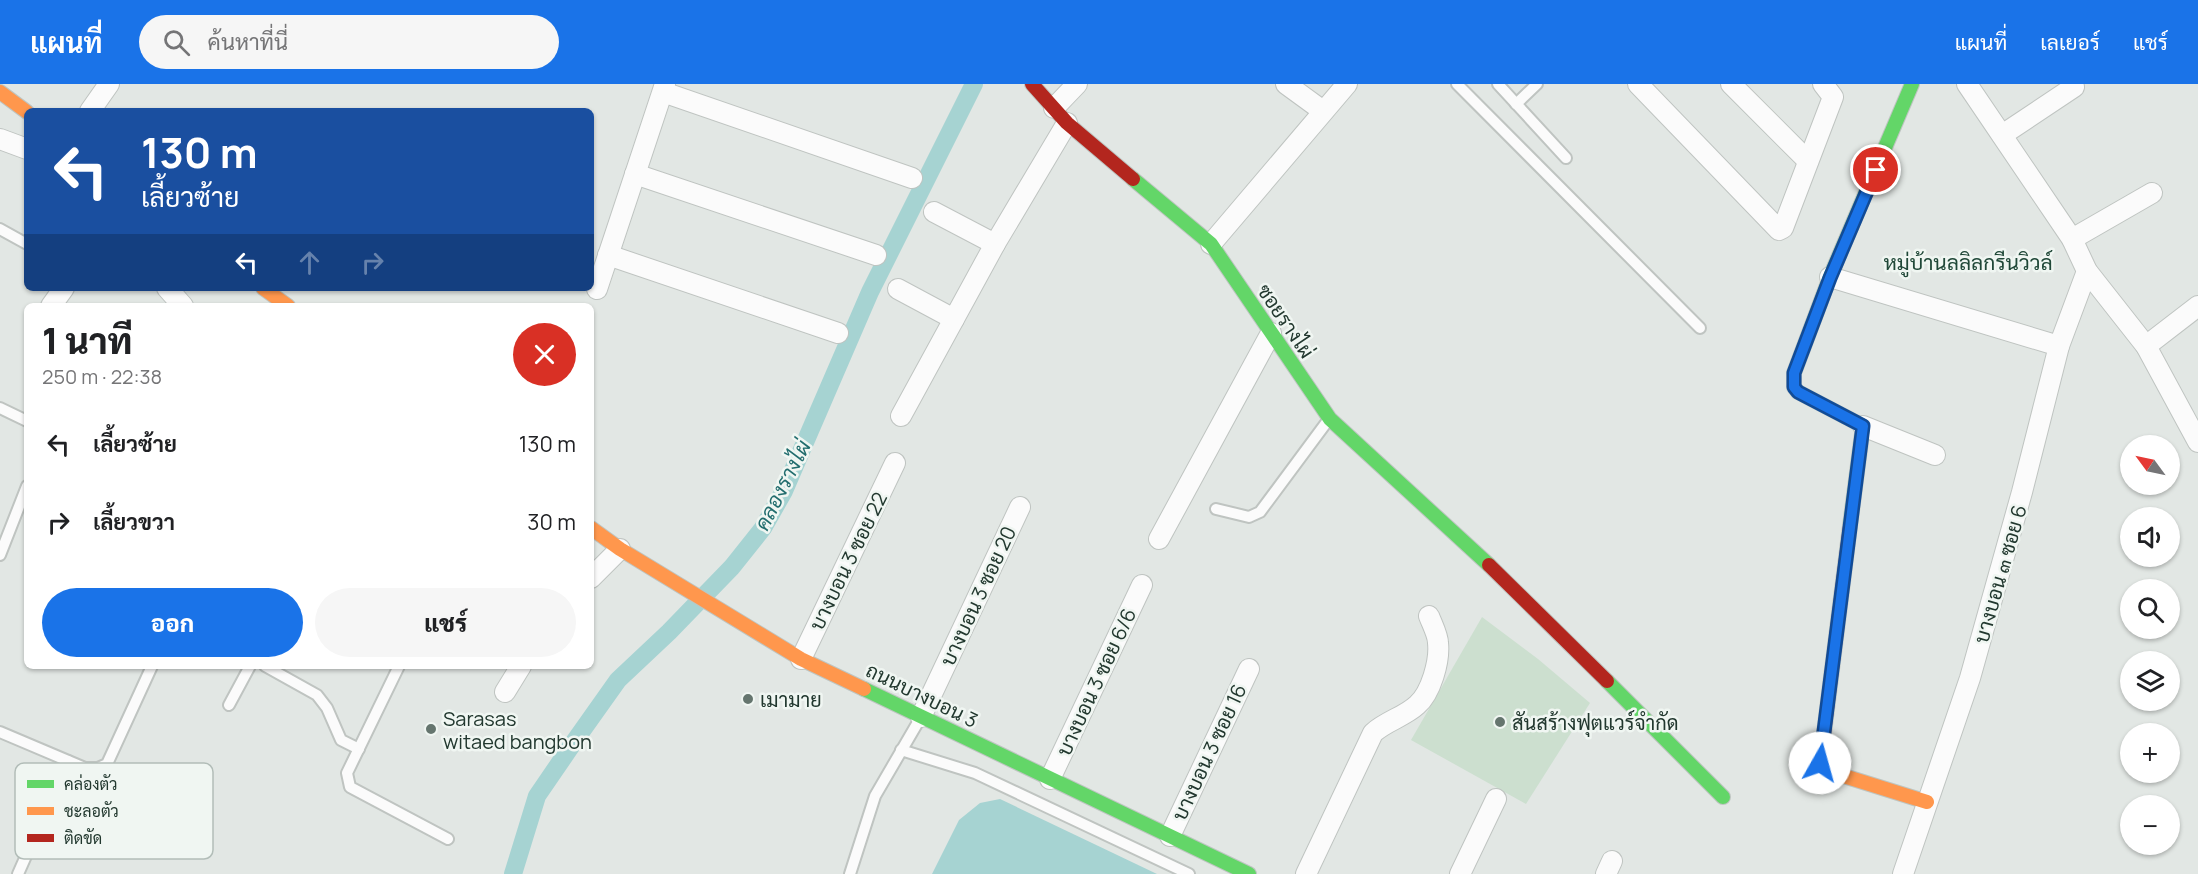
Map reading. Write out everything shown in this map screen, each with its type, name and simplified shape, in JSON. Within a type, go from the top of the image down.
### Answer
[{"type":"street","points":[[92,108],[109,84]]},
{"type":"street","name":"ซอยรางไผ่","points":[[1032,84],[1067,123],[1211,244],[1330,419],[1507,581],[1723,797]]},
{"type":"street","points":[[1054,108],[1077,84]]},
{"type":"street","points":[[1286,84],[1323,111]]},
{"type":"street","points":[[1211,244],[1347,84]]},
{"type":"street","points":[[1638,84],[1779,230],[1783,228],[1833,97],[1823,84]]},
{"type":"street","points":[[1731,84],[1808,161]]},
{"type":"street","points":[[1912,84],[1830,278],[1794,373],[1794,387],[1798,392],[1863,426],[1935,455]]},
{"type":"street","points":[[1967,84],[2072,239],[2087,272],[2145,346],[2198,442]]},
{"type":"street","points":[[2002,135],[2074,87]]},
{"type":"street","points":[[597,289],[664,88],[912,178]]},
{"type":"street","points":[[0,92],[24,110]]},
{"type":"street","points":[[901,416],[995,244],[1067,123]]},
{"type":"street","points":[[0,139],[24,148]]},
{"type":"street","points":[[635,174],[876,255]]},
{"type":"street","points":[[2072,239],[2152,193]]},
{"type":"street","points":[[934,212],[995,244]]},
{"type":"street","points":[[608,255],[838,333]]},
{"type":"street","name":"บางบอน ๓ ซอย 6","points":[[1903,874],[1970,678],[2022,492],[2059,346],[2087,272]]},
{"type":"street","points":[[1830,278],[2059,346]]},
{"type":"street","points":[[898,289],[954,319]]},
{"type":"street","points":[[267,291],[284,303]]},
{"type":"street","points":[[2145,346],[2198,306]]},
{"type":"street","points":[[1159,539],[1271,333]]},
{"type":"street","points":[[1863,426],[1820,763],[1831,772],[1927,802]]},
{"type":"street","name":"บางบอน 3 ซอย 22","points":[[801,659],[895,463]]},
{"type":"street","name":"บางบอน 3 ซอย 20","points":[[921,717],[1020,507]]},
{"type":"street","name":"ถนนบางบอน 3","points":[[594,530],[620,549],[801,659],[1249,874]]},
{"type":"street","points":[[594,575],[620,549]]},
{"type":"street","name":"บางบอน 3 ซอย 6/6","points":[[1050,779],[1142,585]]},
{"type":"street","points":[[1306,874],[1373,733],[1382,724],[1417,705],[1434,674],[1438,643],[1429,616]]},
{"type":"street","points":[[505,692],[519,669]]},
{"type":"street","name":"บางบอน 3 ซอย 16","points":[[1170,836],[1249,669]]},
{"type":"street","points":[[1460,874],[1496,799]]},
{"type":"lane","points":[[1457,84],[1700,328]]},
{"type":"lane","points":[[1498,84],[1566,158]]},
{"type":"lane","points":[[1516,104],[1537,84]]},
{"type":"lane","points":[[0,229],[24,242]]},
{"type":"lane","points":[[0,408],[24,420]]},
{"type":"lane","points":[[1216,509],[1249,517],[1260,512],[1330,419]]},
{"type":"lane","points":[[0,555],[24,494]]},
{"type":"lane","points":[[107,763],[151,669]]},
{"type":"lane","points":[[229,705],[248,669]]},
{"type":"lane","points":[[270,669],[317,695],[327,708],[341,740],[359,748]]},
{"type":"lane","points":[[398,669],[348,772],[350,787],[448,839]]},
{"type":"lane","points":[[850,874],[875,796],[921,717]]},
{"type":"lane","points":[[0,732],[74,763]]},
{"type":"lane","points":[[901,750],[975,773],[1189,874]]},
{"type":"lane","points":[[18,874],[25,859]]},
{"type":"green space","name":"สันสร้างฟุตแวร์จำกัด","points":[[1482,617],[1538,659],[1590,703],[1526,804],[1411,740]]},
{"type":"water","points":[[1000,799],[1157,874],[932,874],[959,820],[980,803]]},
{"type":"waterway","name":"คลองรางไผ่","points":[[513,874],[537,796],[618,680],[669,632],[732,567],[763,528],[784,491],[870,292],[974,84]]},
{"type":"traffic: fast","points":[[1850,526],[1863,426],[1798,392],[1794,387],[1794,373],[1830,277],[1912,84]]},
{"type":"traffic: fast","points":[[1133,179],[1211,244],[1330,419],[1489,565]]},
{"type":"traffic: fast","points":[[1607,681],[1723,797]]},
{"type":"traffic: fast","points":[[864,689],[1249,874]]},
{"type":"traffic: slow","points":[[0,92],[24,110]]},
{"type":"traffic: slow","points":[[267,291],[284,303]]},
{"type":"traffic: slow","points":[[594,530],[620,549],[801,659],[864,689]]},
{"type":"traffic: slow","points":[[1822,749],[1820,763],[1831,772],[1927,802]]},
{"type":"traffic: jam","points":[[1032,84],[1067,123],[1133,179]]},
{"type":"traffic: jam","points":[[1822,749],[1850,526]]},
{"type":"traffic: jam","points":[[1489,565],[1607,681]]},
{"type":"place","name":"เมามาย","points":[[748,699]]},
{"type":"place","name":"สันสร้างฟุตแวร์จำกัด","points":[[1500,722]]},
{"type":"place","name":"Sarasas witaed bangbon","points":[[431,729]]},
{"type":"district","name":"หมู่บ้านลลิลกรีนวิวล์","points":[[1968,262]]},
{"type":"route","points":[[1820,763],[1863,426],[1798,392],[1793,382],[1794,373],[1830,278],[1876,170]]}]
